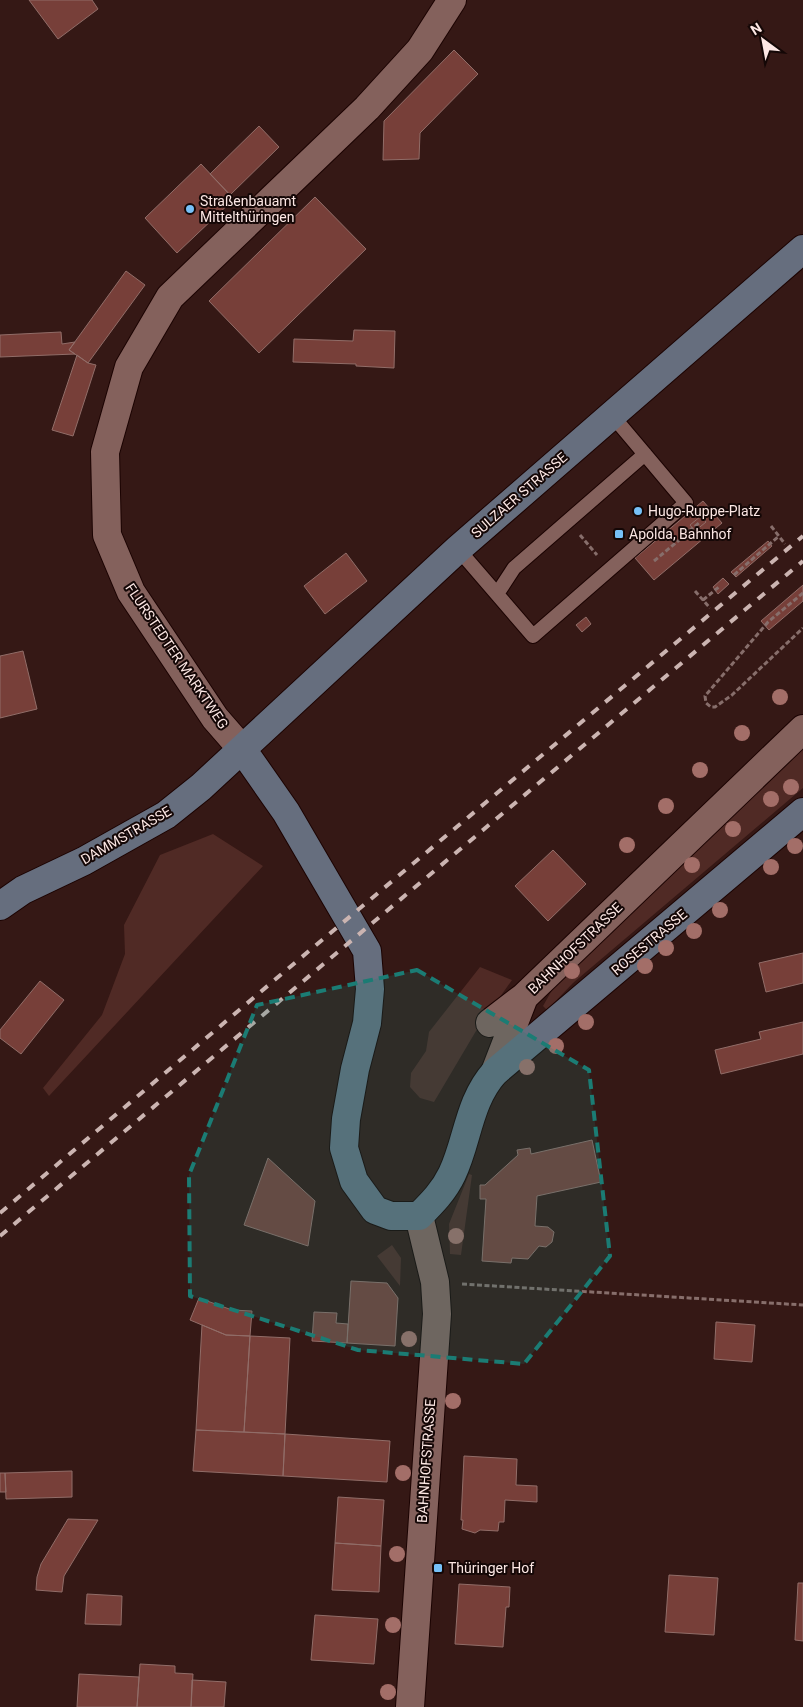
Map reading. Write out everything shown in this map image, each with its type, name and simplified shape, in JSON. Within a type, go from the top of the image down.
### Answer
[{"type":"main road","name":"SULZAER STRASSE","points":[[242,749],[458,549],[803,249]]},
{"type":"main road","name":"DAMMSTRASSE","points":[[0,906],[23,890],[84,861],[166,815],[201,787],[242,749]]},
{"type":"main road","points":[[242,749],[286,812],[367,951],[370,989],[367,1023],[355,1069],[346,1119],[344,1148],[354,1181],[374,1210],[391,1216],[419,1216]]},
{"type":"main road","name":"ROSESTRASSE","points":[[495,1072],[803,812]]},
{"type":"main road","name":"BAHNHOFSTRASSE","points":[[419,1216],[439,1196],[453,1173],[474,1106],[495,1072]]},
{"type":"street","name":"FLURSTEDTER MARKTWEG","points":[[242,749],[215,718],[131,592],[107,534],[105,452],[110,433],[129,368],[170,297],[367,108],[420,50],[452,0]]},
{"type":"street","name":"BAHNHOFSTRASSE","points":[[495,1072],[524,998],[803,729]]},
{"type":"street","points":[[490,1023],[524,998]]},
{"type":"street","name":"BAHNHOFSTRASSE","points":[[410,1707],[437,1314],[435,1282],[419,1216]]},
{"type":"lane","points":[[458,549],[533,636],[686,503],[611,414]]},
{"type":"lane","points":[[497,594],[514,568],[645,454]]},
{"type":"path","points":[[690,531],[652,563],[699,523]]},
{"type":"path","points":[[771,526],[785,544]]},
{"type":"path","points":[[734,575],[779,536]]},
{"type":"path","points":[[703,600],[720,586]]},
{"type":"path","points":[[695,591],[710,608]]},
{"type":"path","points":[[803,593],[768,622],[705,696],[706,704],[715,707],[732,695],[803,628]]},
{"type":"path","points":[[435,1282],[803,1305]]},
{"type":"highlighted area","points":[[417,970],[589,1070],[610,1256],[524,1364],[358,1350],[190,1296],[189,1175],[257,1005]]},
{"type":"shaded area","points":[[803,739],[803,788],[573,983],[547,1010],[543,1006],[565,967]]},
{"type":"shaded area","points":[[213,834],[263,866],[49,1096],[43,1088],[102,1015],[125,954],[124,925],[160,855]]},
{"type":"shaded area","points":[[480,967],[512,980],[476,1031],[434,1102],[420,1098],[410,1087],[411,1073],[426,1051],[429,1032]]},
{"type":"shaded area","points":[[469,1174],[472,1175],[461,1255],[450,1254],[449,1224]]},
{"type":"shaded area","points":[[392,1245],[401,1258],[400,1286],[377,1256]]},
{"type":"building","points":[[29,0],[92,0],[98,9],[58,39]]},
{"type":"building","points":[[454,50],[478,74],[420,133],[419,159],[383,160],[384,121]]},
{"type":"building","points":[[259,126],[279,147],[230,195],[210,174]]},
{"type":"building","name":"Straßenbauamt Mittelthüringen","points":[[201,164],[234,199],[177,253],[145,218]]},
{"type":"building","points":[[315,197],[366,249],[259,353],[209,301]]},
{"type":"building","points":[[126,271],[145,285],[88,363],[69,350]]},
{"type":"building","points":[[354,330],[395,331],[394,368],[356,366],[356,364],[293,362],[294,339],[353,341]]},
{"type":"building","points":[[61,332],[62,344],[75,342],[69,350],[75,354],[0,357],[0,335]]},
{"type":"building","points":[[77,355],[88,363],[96,365],[73,436],[52,430]]},
{"type":"building","points":[[703,501],[722,523],[654,580],[635,558]]},
{"type":"building","points":[[701,516],[706,522],[695,531],[690,525]]},
{"type":"building","points":[[768,541],[772,546],[736,577],[731,572]]},
{"type":"building","points":[[346,553],[367,581],[325,614],[304,586]]},
{"type":"building","points":[[723,578],[729,584],[718,594],[713,587]]},
{"type":"building","points":[[803,585],[803,601],[769,630],[761,621]]},
{"type":"building","points":[[586,617],[591,624],[582,632],[576,625]]},
{"type":"building","points":[[23,651],[37,709],[0,718],[0,656]]},
{"type":"building","points":[[553,850],[586,884],[548,921],[515,886]]},
{"type":"building","points":[[803,953],[803,983],[766,992],[759,963]]},
{"type":"building","points":[[40,981],[64,1000],[21,1054],[0,1038],[0,1030]]},
{"type":"building","points":[[803,1022],[803,1054],[721,1074],[715,1050],[761,1039],[759,1032]]},
{"type":"building","points":[[592,1140],[601,1182],[537,1196],[535,1226],[548,1227],[554,1232],[552,1242],[546,1247],[539,1246],[528,1259],[512,1258],[511,1263],[482,1261],[486,1199],[480,1199],[480,1185],[485,1185],[518,1155],[517,1150],[530,1148],[531,1154]]},
{"type":"building","points":[[268,1158],[315,1201],[308,1246],[244,1225]]},
{"type":"building","points":[[351,1281],[387,1283],[398,1298],[395,1346],[347,1343]]},
{"type":"building","points":[[199,1298],[232,1310],[252,1311],[250,1336],[226,1335],[190,1320]]},
{"type":"building","points":[[314,1312],[337,1313],[336,1323],[348,1324],[347,1343],[312,1341]]},
{"type":"building","points":[[716,1322],[755,1325],[752,1362],[714,1359]]},
{"type":"building","points":[[202,1325],[226,1335],[250,1336],[244,1432],[196,1430]]},
{"type":"building","points":[[250,1336],[290,1338],[285,1434],[244,1432]]},
{"type":"building","points":[[196,1430],[285,1434],[283,1476],[193,1471]]},
{"type":"building","points":[[285,1434],[390,1441],[387,1482],[283,1476]]},
{"type":"building","points":[[464,1456],[517,1459],[516,1485],[537,1486],[537,1502],[505,1500],[504,1522],[499,1522],[498,1531],[480,1530],[475,1533],[462,1529]]},
{"type":"building","points":[[72,1471],[72,1497],[6,1499],[5,1473]]},
{"type":"building","points":[[0,1473],[5,1473],[6,1492],[0,1492]]},
{"type":"building","points":[[338,1497],[384,1500],[381,1546],[335,1543]]},
{"type":"building","points":[[68,1519],[98,1520],[64,1576],[62,1592],[36,1590],[41,1564]]},
{"type":"building","points":[[335,1543],[381,1546],[379,1592],[332,1590]]},
{"type":"building","points":[[669,1575],[718,1578],[714,1635],[665,1632]]},
{"type":"building","points":[[798,1583],[803,1583],[803,1641],[795,1640]]},
{"type":"building","points":[[459,1584],[510,1587],[509,1607],[506,1607],[503,1647],[455,1644]]},
{"type":"building","points":[[87,1594],[122,1596],[121,1625],[85,1624]]},
{"type":"building","points":[[315,1615],[378,1619],[374,1664],[311,1660]]},
{"type":"building","points":[[140,1664],[175,1666],[175,1673],[193,1674],[191,1707],[137,1707]]},
{"type":"building","points":[[79,1674],[139,1677],[137,1707],[77,1707]]},
{"type":"building","points":[[192,1680],[226,1682],[224,1707],[191,1707]]},
{"type":"railway","points":[[0,1213],[803,536]]},
{"type":"railway","points":[[0,1236],[803,561]]},
{"type":"place","name":"Straßenbauamt Mittelthüringen","points":[[190,209]]},
{"type":"place","name":"Hugo-Ruppe-Platz","points":[[638,511]]},
{"type":"place","name":"Apolda, Bahnhof","points":[[619,534]]},
{"type":"place","name":"Thüringer Hof","points":[[438,1568]]}]
